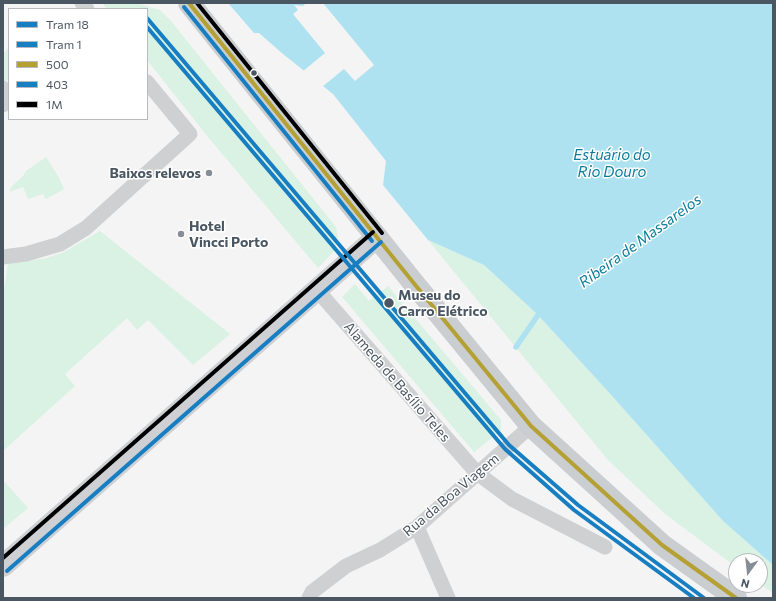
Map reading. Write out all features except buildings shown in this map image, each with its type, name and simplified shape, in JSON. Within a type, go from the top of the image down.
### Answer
[{"type":"main road","points":[[189,3],[531,426],[662,545],[736,598]]},
{"type":"main road","points":[[3,566],[377,237]]},
{"type":"street","points":[[3,257],[26,254],[60,244],[86,228],[190,134],[148,83]]},
{"type":"street","points":[[3,88],[8,98]]},
{"type":"street","name":"Alameda de Basílio Teles","points":[[317,290],[477,474],[512,499],[605,547]]},
{"type":"street","name":"Rua da Boa Viagem","points":[[309,598],[312,592],[346,566],[380,550],[417,527],[531,426]]},
{"type":"street","points":[[417,527],[448,598]]},
{"type":"green space","points":[[102,3],[136,3],[160,10],[171,21],[336,227],[338,237],[335,250],[318,268],[208,137],[148,61],[148,8],[106,8]]},
{"type":"green space","points":[[8,48],[8,80],[6,82],[3,78],[3,54]]},
{"type":"green space","points":[[46,157],[64,189],[46,199],[43,194],[28,199],[23,187],[10,192],[11,187],[23,176],[26,171]]},
{"type":"green space","points":[[100,231],[230,334],[193,365],[148,320],[137,330],[127,318],[65,374],[75,386],[3,451],[3,297],[8,264],[47,258],[64,252]]},
{"type":"green space","points":[[428,240],[484,265],[538,315],[723,521],[759,553],[728,553],[728,561],[665,514],[608,460]]},
{"type":"green space","points":[[355,284],[369,301],[388,286],[501,420],[501,431],[474,452],[342,297]]},
{"type":"green space","points":[[3,480],[28,508],[3,529]]},
{"type":"green space","points":[[768,561],[773,565],[773,593],[768,590]]},
{"type":"water","name":"Estuário do Rio Douro","points":[[228,3],[773,3],[773,565],[768,561],[768,553],[759,553],[723,521],[538,315],[484,265],[428,240],[383,185],[386,161],[333,94],[259,33],[254,33]]},
{"type":"pier","points":[[306,3],[323,3],[374,65],[355,81],[344,69],[322,87],[302,72],[325,53],[293,14],[298,10],[294,5],[303,6]]},
{"type":"waterway","name":"Ribeira de Massarelos","points":[[516,347],[538,315],[544,311]]},
{"type":"tram line","name":"18","points":[[148,19],[509,445],[578,505],[704,598]]},
{"type":"tram line","name":"1","points":[[148,28],[505,449],[574,510],[694,598]]},
{"type":"transit line","name":"500","points":[[189,3],[412,281],[531,426],[662,545],[736,598]]},
{"type":"transit line","name":"1M","points":[[197,3],[382,233]]},
{"type":"transit line","name":"403","points":[[184,7],[372,241]]},
{"type":"transit line","name":"1M","points":[[3,558],[373,232]]},
{"type":"transit line","name":"403","points":[[7,571],[381,242]]},
{"type":"place","name":"Baixos relevos","points":[[209,173]]},
{"type":"place","name":"Hotel Vincci Porto","points":[[181,234]]},
{"type":"place","name":"Museu do Carro Elétrico","points":[[389,303]]}]
